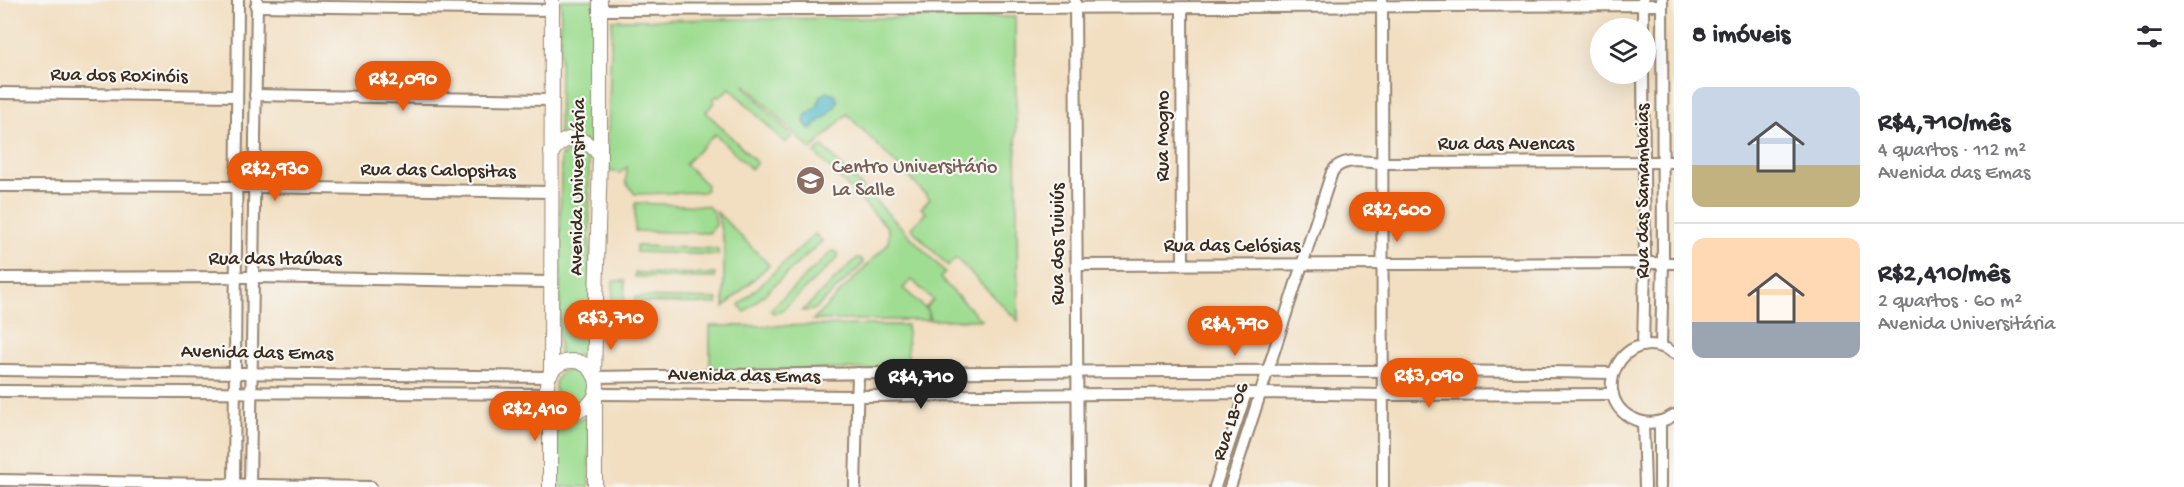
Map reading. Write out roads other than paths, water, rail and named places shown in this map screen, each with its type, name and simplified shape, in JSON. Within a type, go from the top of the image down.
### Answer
[{"type":"main road","name":"Avenida Universitária","points":[[551,375],[552,5]]},
{"type":"main road","name":"Avenida Universitária","points":[[595,376],[600,156],[600,5]]},
{"type":"main road","points":[[551,153],[557,145],[573,139],[586,142],[600,156]]},
{"type":"main road","points":[[550,487],[550,396],[548,388],[551,375],[565,363],[573,362],[588,367],[595,376],[597,388],[595,395],[595,487]]},
{"type":"main road","points":[[550,396],[563,409],[571,411],[586,407],[595,395]]},
{"type":"street","points":[[234,485],[238,0]]},
{"type":"street","points":[[1643,2],[1643,18]]},
{"type":"street","points":[[600,5],[966,4],[1182,8],[1662,2]]},
{"type":"street","name":"Rua das Samambaias","points":[[1660,346],[1668,263],[1662,162],[1668,54],[1662,2]]},
{"type":"street","points":[[250,486],[256,3],[552,5]]},
{"type":"street","points":[[1382,4],[1383,487]]},
{"type":"street","name":"Rua dos Tuiuiús","points":[[1075,5],[1078,487]]},
{"type":"street","name":"Rua Mogno","points":[[1182,8],[1183,264]]},
{"type":"street","name":"Rua das Samambaias","points":[[1643,346],[1644,84]]},
{"type":"street","name":"Rua dos Roxinóis","points":[[0,93],[237,96]]},
{"type":"street","points":[[255,95],[551,100]]},
{"type":"street","name":"Rua das Avencas","points":[[1338,164],[1347,162],[1674,162]]},
{"type":"street","name":"Rua LB-06","points":[[1230,487],[1332,172],[1338,164]]},
{"type":"street","name":"Rua das Calopsitas","points":[[0,186],[551,192]]},
{"type":"street","name":"Rua das Celósias","points":[[1077,265],[1668,263]]},
{"type":"street","name":"Rua das Itaúbas","points":[[0,278],[253,277],[550,282]]},
{"type":"street","points":[[1674,353],[1660,346],[1643,346],[1624,355],[1613,373],[1612,394],[1627,415],[1643,422],[1660,422],[1674,415]]},
{"type":"street","name":"Avenida das Emas","points":[[0,370],[551,375]]},
{"type":"street","name":"Avenida das Emas","points":[[595,376],[1383,370],[1613,373]]},
{"type":"street","points":[[855,487],[858,373]]},
{"type":"street","name":"Avenida das Emas","points":[[0,391],[550,396]]},
{"type":"street","name":"Rua LB-06","points":[[1215,487],[1246,393]]},
{"type":"street","name":"Avenida das Emas","points":[[595,395],[1612,394]]},
{"type":"street","points":[[1643,422],[1645,487]]},
{"type":"street","points":[[1660,422],[1660,487]]},
{"type":"street","points":[[0,480],[371,487]]},
{"type":"water","points":[[827,92],[835,94],[838,102],[813,129],[809,129],[804,122],[805,116],[817,107],[821,96]]},
{"type":"place","name":"Centro Universitário La Salle","points":[[811,180]]}]
